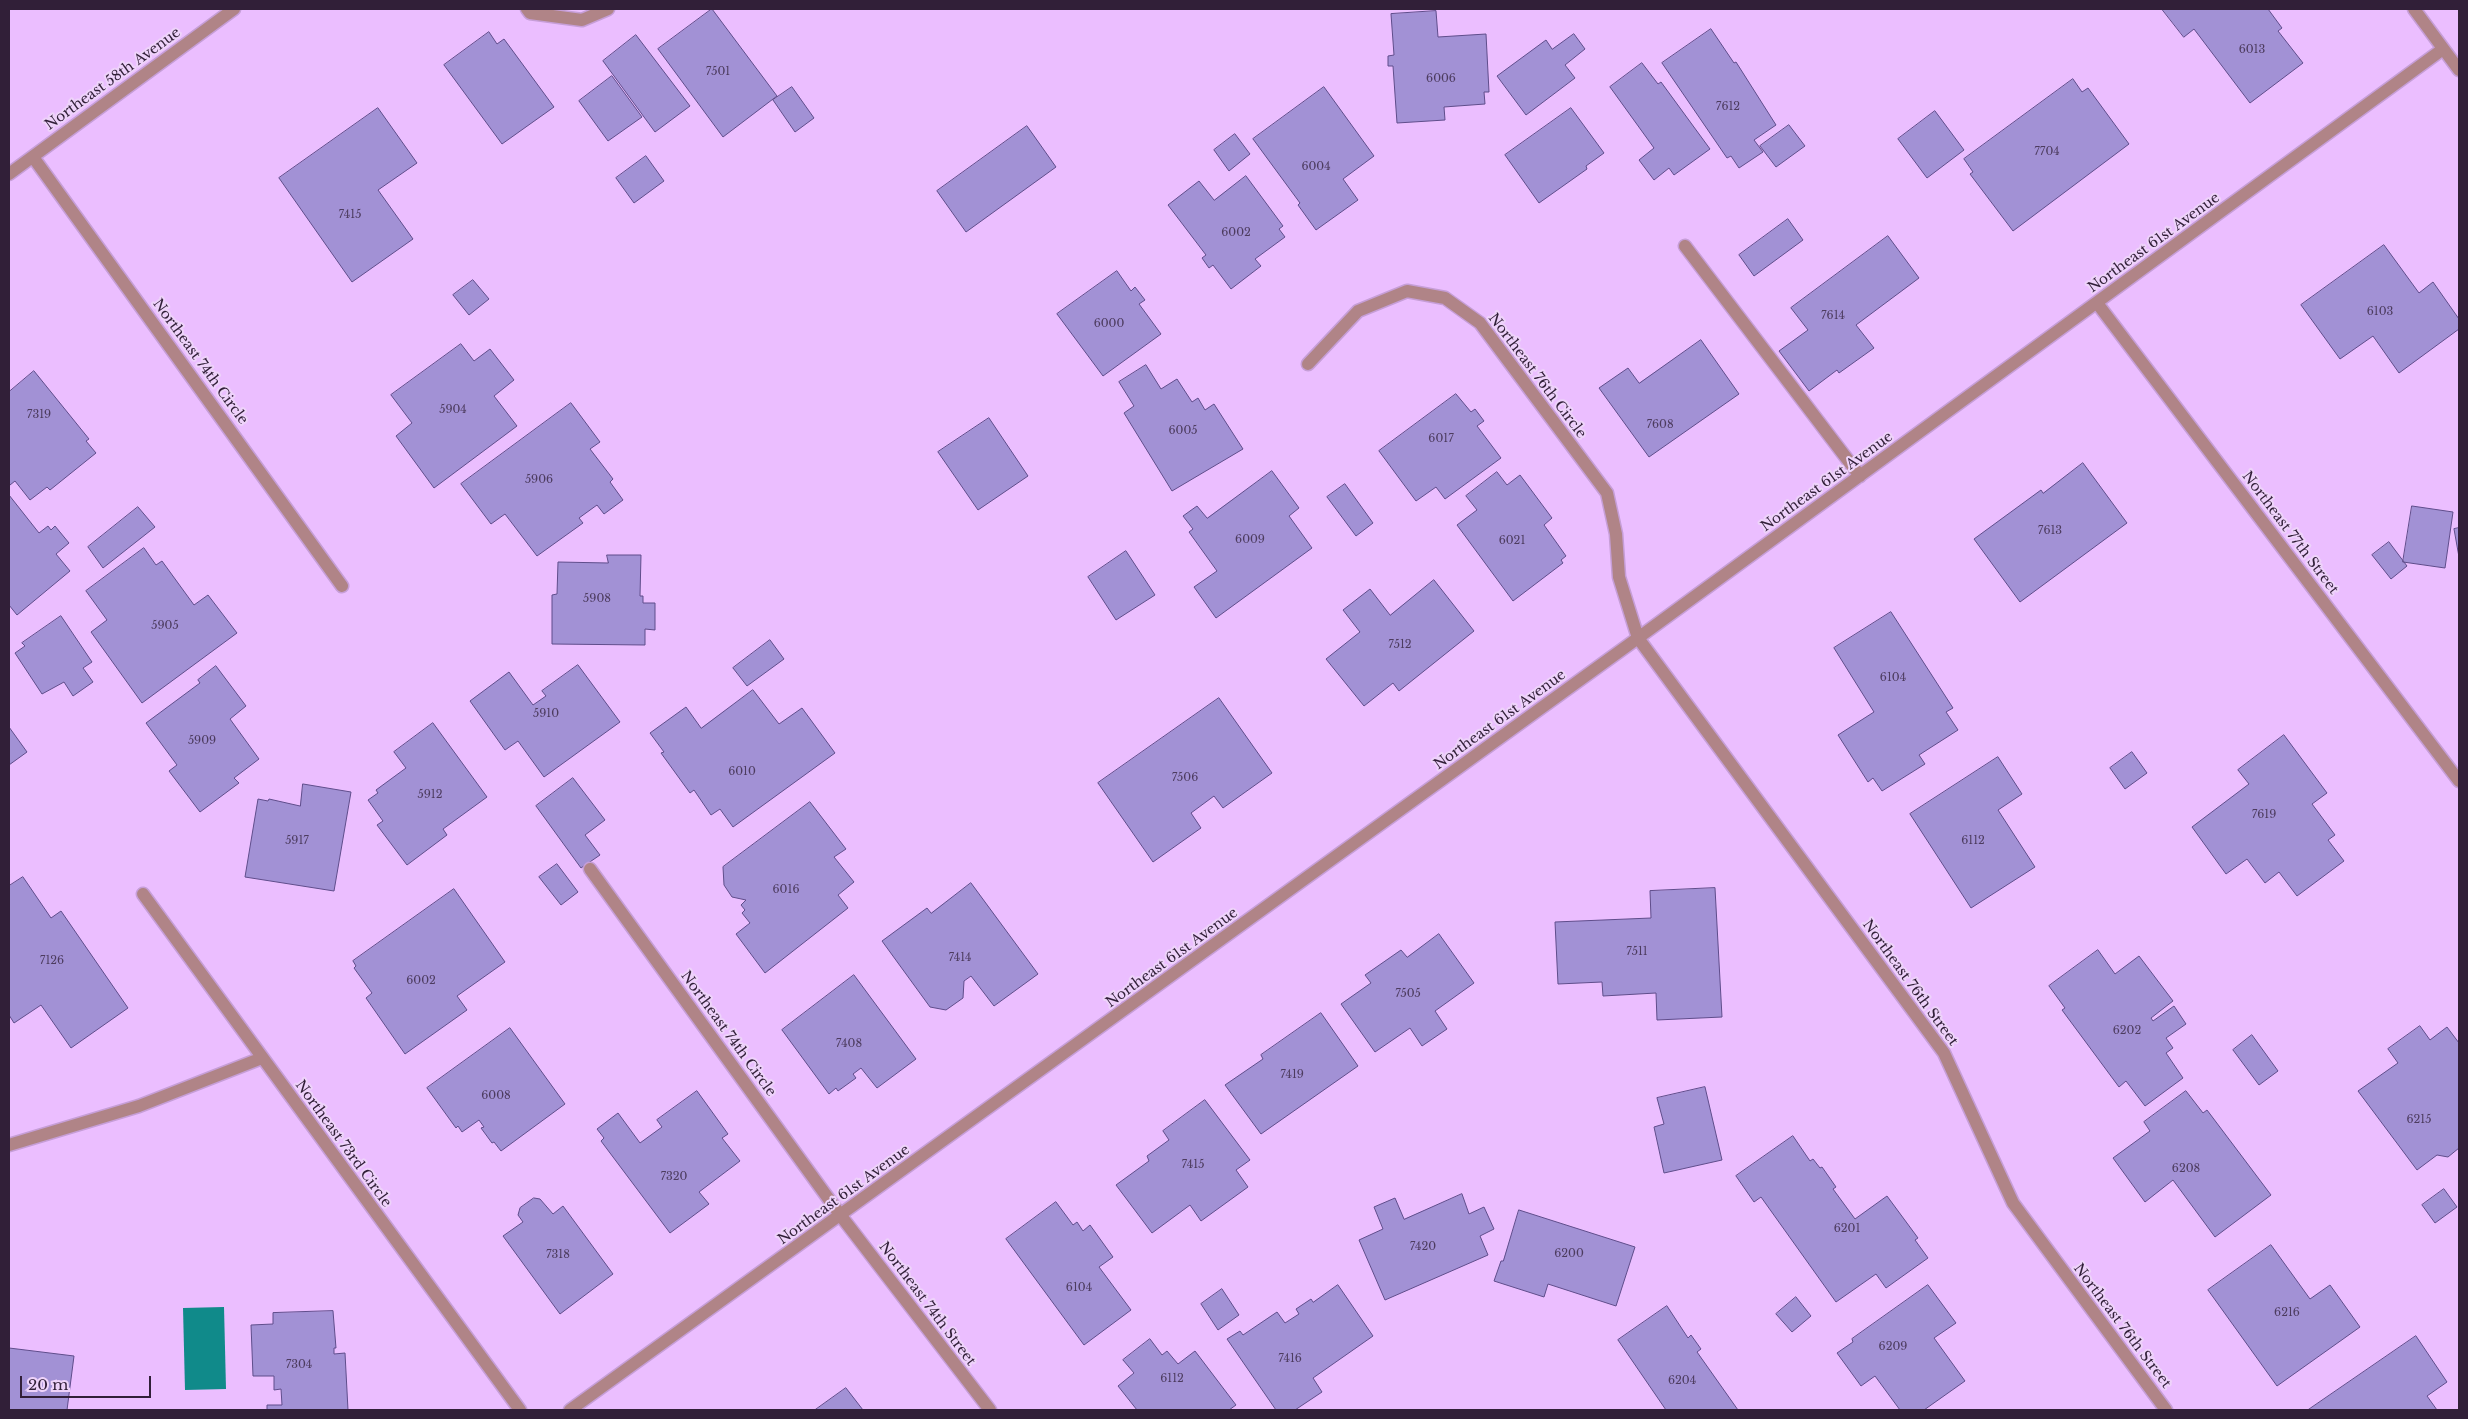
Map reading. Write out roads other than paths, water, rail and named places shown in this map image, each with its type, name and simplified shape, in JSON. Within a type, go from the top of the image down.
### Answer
[{"type":"street","name":"Northeast 58th Avenue","points":[[9,174],[234,9]]},
{"type":"street","points":[[526,9],[530,13],[582,20],[608,9]]},
{"type":"street","points":[[2414,9],[2459,70]]},
{"type":"street","name":"Northeast 61st Avenue","points":[[570,1410],[841,1216],[1638,638],[2443,49]]},
{"type":"street","name":"Northeast 74th Circle","points":[[33,156],[342,586]]},
{"type":"street","points":[[1685,246],[1860,476]]},
{"type":"street","name":"Northeast 76th Circle","points":[[1308,364],[1358,311],[1407,291],[1445,298],[1480,323],[1607,493],[1616,534],[1620,577],[1638,638]]},
{"type":"street","name":"Northeast 77th Street","points":[[2098,303],[2459,781]]},
{"type":"street","name":"Northeast 76th Street","points":[[1638,638],[1944,1053],[2013,1203],[2166,1410]]},
{"type":"street","name":"Northeast 74th Circle","points":[[590,869],[841,1216]]},
{"type":"street","name":"Northeast 73rd Circle","points":[[143,894],[520,1410]]},
{"type":"street","points":[[9,1145],[139,1106],[262,1058]]},
{"type":"street","name":"Northeast 74th Street","points":[[841,1216],[990,1410]]}]
